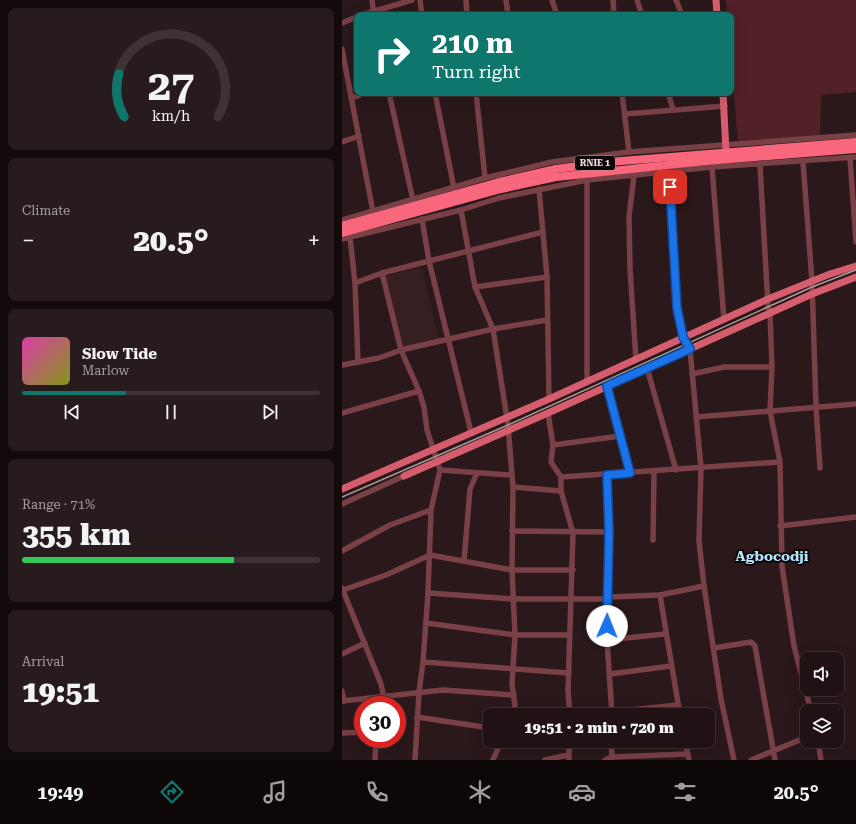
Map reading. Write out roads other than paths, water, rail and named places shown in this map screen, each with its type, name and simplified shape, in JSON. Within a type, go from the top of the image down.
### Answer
[{"type":"highway","name":"RNIE 1","points":[[342,226],[541,171],[726,149],[856,142]]},
{"type":"highway","name":"RNIE 1","points":[[346,235],[501,189],[556,177],[706,161],[856,150]]},
{"type":"main road","points":[[716,0],[717,12]]},
{"type":"main road","points":[[724,96],[726,149]]},
{"type":"main road","points":[[342,489],[549,399],[768,299],[812,281],[856,266]]},
{"type":"main road","points":[[404,476],[548,414],[812,294],[856,277]]},
{"type":"street","points":[[372,0],[374,12],[412,0]]},
{"type":"street","points":[[420,0],[422,12]]},
{"type":"street","points":[[466,0],[467,12]]},
{"type":"street","points":[[506,0],[508,12]]},
{"type":"street","points":[[552,0],[556,12]]},
{"type":"street","points":[[613,0],[614,12]]},
{"type":"street","points":[[637,0],[641,12]]},
{"type":"street","points":[[676,0],[681,12]]},
{"type":"street","points":[[342,23],[354,18]]},
{"type":"street","points":[[342,49],[373,212]]},
{"type":"street","points":[[351,98],[357,96]]},
{"type":"street","points":[[390,96],[413,200]]},
{"type":"street","points":[[436,96],[454,188]]},
{"type":"street","points":[[476,96],[485,178]]},
{"type":"street","points":[[622,96],[628,152]]},
{"type":"street","points":[[669,96],[672,109]]},
{"type":"street","points":[[625,114],[724,106]]},
{"type":"street","points":[[342,220],[485,178],[552,162],[628,152],[726,149],[856,135]]},
{"type":"street","points":[[342,142],[359,136]]},
{"type":"street","points":[[342,239],[346,235],[461,210],[499,198],[588,180],[712,167],[853,158],[856,242]]},
{"type":"street","points":[[803,162],[812,281],[816,407],[820,468]]},
{"type":"street","points":[[760,165],[770,313],[772,366],[770,411],[780,462],[780,526],[782,566],[794,646],[809,704]]},
{"type":"street","points":[[712,167],[724,320]]},
{"type":"street","points":[[669,172],[676,298],[683,337],[690,349],[701,468],[699,541],[704,586],[721,699],[734,760]]},
{"type":"street","points":[[634,175],[629,217],[630,269],[636,360]]},
{"type":"street","points":[[587,382],[588,180]]},
{"type":"street","points":[[539,190],[547,277],[549,399]]},
{"type":"street","points":[[461,210],[475,287],[493,329],[508,431],[510,474],[513,487],[512,570],[515,635],[512,684],[514,708]]},
{"type":"street","points":[[422,219],[429,261],[450,340],[471,432]]},
{"type":"street","points":[[355,283],[382,273],[543,232]]},
{"type":"street","points":[[346,235],[355,283],[358,362]]},
{"type":"street","points":[[382,273],[401,350],[419,391],[424,407],[427,430],[440,470],[431,510],[424,662],[419,692],[415,760]]},
{"type":"street","points":[[475,287],[547,277]]},
{"type":"street","points":[[342,365],[380,358],[401,350],[493,329],[547,320]]},
{"type":"street","points":[[692,374],[724,367],[772,366]]},
{"type":"street","points":[[647,368],[676,470]]},
{"type":"street","points":[[607,386],[630,473]]},
{"type":"street","points":[[342,413],[419,391]]},
{"type":"street","points":[[696,417],[856,404]]},
{"type":"street","points":[[548,414],[552,445],[551,462],[561,477],[561,491],[573,533],[572,600],[569,635],[570,708]]},
{"type":"street","points":[[552,445],[620,436]]},
{"type":"street","points":[[561,477],[654,472],[780,462]]},
{"type":"street","points":[[440,470],[510,474]]},
{"type":"street","points":[[653,540],[654,472]]},
{"type":"street","points":[[464,561],[470,489],[477,473]]},
{"type":"street","points":[[607,475],[609,532],[607,640],[612,708]]},
{"type":"street","points":[[342,504],[404,476]]},
{"type":"street","points":[[513,487],[561,491]]},
{"type":"street","points":[[342,551],[390,525],[431,510]]},
{"type":"street","points":[[780,526],[856,517]]},
{"type":"street","points":[[512,531],[573,533],[609,532]]},
{"type":"street","points":[[383,696],[379,679],[342,589],[386,575],[430,555],[512,570],[572,570]]},
{"type":"street","points":[[428,593],[514,599],[572,600],[660,595],[704,586]]},
{"type":"street","points":[[660,595],[665,634],[679,708]]},
{"type":"street","points":[[426,623],[515,635],[569,635]]},
{"type":"street","points":[[607,640],[665,634]]},
{"type":"street","points":[[714,648],[751,642],[755,646],[775,760]]},
{"type":"street","points":[[342,654],[365,643]]},
{"type":"street","points":[[424,662],[569,673]]},
{"type":"street","points":[[610,674],[671,666]]},
{"type":"street","points":[[396,696],[442,690],[514,695]]},
{"type":"street","points":[[342,692],[343,701],[354,700]]},
{"type":"street","points":[[653,708],[678,705]]},
{"type":"street","points":[[417,717],[483,727]]},
{"type":"street","points":[[342,733],[354,732]]},
{"type":"street","points":[[750,760],[800,740]]},
{"type":"street","points":[[375,760],[376,748]]},
{"type":"street","points":[[493,760],[498,748]]},
{"type":"street","points":[[611,748],[612,757]]},
{"type":"street","points":[[819,748],[821,760]]},
{"type":"street","points":[[545,760],[569,757]]},
{"type":"street","points":[[605,760],[612,757],[689,757]]},
{"type":"railway","points":[[342,497],[508,425],[812,287],[856,270]]},
{"type":"district","name":"Agbocodji","points":[[772,556]]}]
